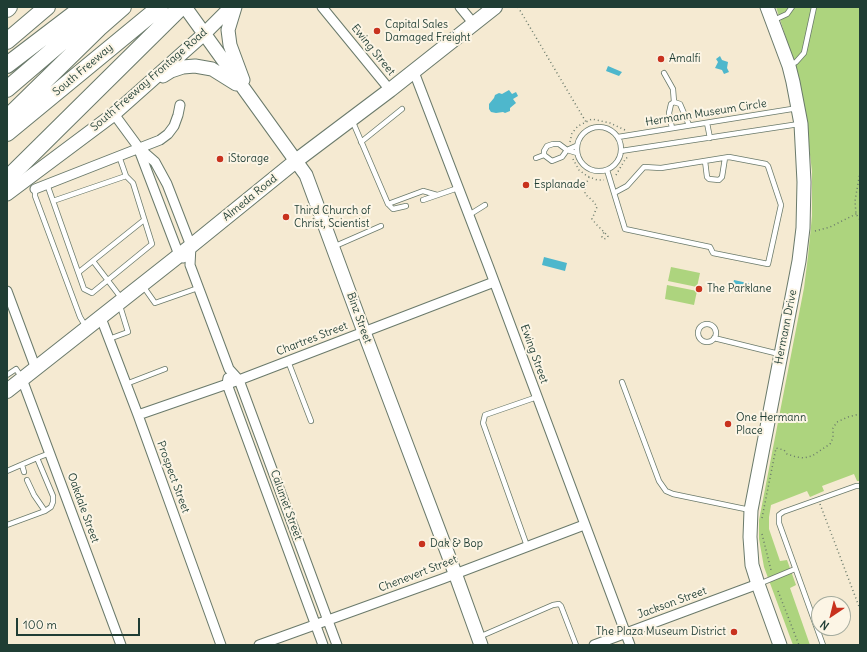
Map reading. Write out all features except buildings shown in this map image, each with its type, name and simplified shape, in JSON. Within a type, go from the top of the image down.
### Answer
[{"type":"highway","points":[[7,41],[47,7]]},
{"type":"highway","points":[[7,65],[83,7]]},
{"type":"highway","points":[[7,89],[103,7]]},
{"type":"highway","points":[[7,118],[99,28],[123,7]]},
{"type":"highway","name":"South Freeway","points":[[7,133],[160,7]]},
{"type":"highway","points":[[7,180],[186,10]]},
{"type":"main road","name":"South Freeway Frontage Road","points":[[7,194],[114,114],[204,34],[231,7]]},
{"type":"main road","points":[[235,7],[228,30],[230,45],[248,94]]},
{"type":"main road","name":"Almeda Road","points":[[7,391],[121,302],[296,160],[414,72],[495,7]]},
{"type":"main road","name":"Hermann Drive","points":[[767,7],[789,66],[798,108],[801,124],[804,182],[803,228],[799,261],[751,510],[750,536],[752,565],[780,645]]},
{"type":"main road","name":"Binz Street","points":[[186,10],[306,175],[479,641]]},
{"type":"main road","points":[[144,87],[171,71],[183,67],[195,66],[212,69],[229,78],[248,94]]},
{"type":"street","name":"Ewing Street","points":[[322,7],[390,90]]},
{"type":"street","points":[[460,7],[474,24]]},
{"type":"street","name":"Ewing Street","points":[[414,72],[630,645]]},
{"type":"street","points":[[35,189],[160,140],[168,134],[174,126],[180,106]]},
{"type":"street","points":[[114,114],[139,148],[155,162],[167,184],[191,246]]},
{"type":"street","points":[[139,148],[179,255]]},
{"type":"street","name":"Calumet Street","points":[[191,246],[190,265],[198,288],[229,369],[239,380],[337,645]]},
{"type":"street","name":"Calumet Street","points":[[179,255],[190,265]]},
{"type":"street","name":"Chartres Street","points":[[138,416],[239,380],[494,282]]},
{"type":"street","points":[[7,291],[36,369]]},
{"type":"street","name":"Prospect Street","points":[[100,318],[138,416],[222,645]]},
{"type":"street","name":"Calumet Street","points":[[229,369],[227,384],[323,645]]},
{"type":"street","name":"Oakdale Street","points":[[22,379],[121,645]]},
{"type":"street","name":"Chenevert Street","points":[[259,645],[584,524]]},
{"type":"street","name":"Jackson Street","points":[[594,645],[758,584]]},
{"type":"lane","points":[[772,21],[787,14],[792,7]]},
{"type":"lane","points":[[789,66],[796,62],[804,53],[814,7]]},
{"type":"lane","points":[[664,73],[673,89],[674,102],[671,104],[669,113],[672,128]]},
{"type":"lane","points":[[674,102],[680,104],[689,125]]},
{"type":"lane","name":"Hermann Museum Circle","points":[[618,137],[798,108]]},
{"type":"lane","points":[[361,142],[402,109]]},
{"type":"lane","points":[[351,119],[388,204],[393,209],[406,206]]},
{"type":"lane","points":[[707,123],[710,138]]},
{"type":"lane","points":[[621,151],[801,124]]},
{"type":"lane","points":[[598,126],[605,127],[618,137],[621,144],[621,151],[616,162],[607,170],[592,170],[585,166],[580,160],[576,146],[579,138],[590,128],[598,126]]},
{"type":"lane","points":[[544,155],[544,151],[548,146],[553,144],[559,144],[567,150],[577,153]]},
{"type":"lane","points":[[544,155],[552,161],[562,157],[567,150],[576,146]]},
{"type":"lane","points":[[536,158],[544,155]]},
{"type":"lane","points":[[47,184],[84,289],[92,292],[152,244],[133,183],[126,176],[119,156]]},
{"type":"lane","points":[[607,170],[614,193],[625,229],[710,246],[713,253],[768,264],[781,205],[766,164],[739,158],[725,158],[661,168],[644,166],[627,186],[614,193]]},
{"type":"lane","points":[[705,161],[707,177],[710,179],[719,180],[722,177],[725,158]]},
{"type":"lane","points":[[54,201],[126,176]]},
{"type":"lane","points":[[423,200],[458,188]]},
{"type":"lane","points":[[35,189],[36,196],[80,317],[87,329]]},
{"type":"lane","points":[[388,204],[423,190],[436,195]]},
{"type":"lane","points":[[469,215],[485,205]]},
{"type":"lane","points":[[79,272],[144,220]]},
{"type":"lane","points":[[333,247],[381,226]]},
{"type":"lane","points":[[93,261],[108,280],[121,302],[128,332],[109,339]]},
{"type":"lane","points":[[142,285],[155,303],[198,288]]},
{"type":"lane","points":[[714,338],[781,354]]},
{"type":"lane","points":[[288,361],[311,422]]},
{"type":"lane","points":[[7,375],[16,369],[22,379]]},
{"type":"lane","points":[[126,384],[165,370]]},
{"type":"lane","points":[[622,382],[659,481],[666,491],[673,494],[751,510]]},
{"type":"lane","points":[[526,546],[483,423],[485,415],[537,397]]},
{"type":"lane","points":[[7,471],[50,453]]},
{"type":"lane","points":[[7,525],[45,511],[51,507],[53,502],[52,496],[37,458]]},
{"type":"lane","points":[[22,465],[24,472]]},
{"type":"lane","points":[[27,480],[34,495],[45,511]]},
{"type":"lane","points":[[823,645],[779,522],[779,515],[818,499],[860,486]]},
{"type":"lane","points":[[758,584],[795,569]]},
{"type":"lane","points":[[479,641],[553,605],[559,604],[576,645]]},
{"type":"path","points":[[518,7],[586,122]]},
{"type":"path","points":[[860,172],[855,201],[856,214],[860,220]]},
{"type":"path","points":[[589,176],[585,187],[585,194],[597,207],[592,219],[604,232]]},
{"type":"path","points":[[816,232],[860,213]]},
{"type":"path","points":[[762,518],[776,448],[784,450],[787,454],[804,458],[812,456],[830,444],[833,438],[833,428],[837,422],[860,414]]},
{"type":"path","points":[[818,499],[860,609]]},
{"type":"path","points":[[761,532],[771,570]]},
{"type":"path","points":[[778,591],[799,645]]},
{"type":"green space","points":[[776,7],[860,7],[860,481],[857,481],[854,474],[822,486],[824,491],[810,497],[807,491],[771,505],[769,517],[769,529],[780,561],[787,560],[796,585],[790,588],[810,645],[793,645],[764,567],[759,539],[759,520],[804,288],[812,216],[812,171],[803,98],[797,72]]},
{"type":"green space","points":[[671,267],[700,273],[697,287],[668,281]]},
{"type":"green space","points":[[667,285],[697,291],[694,305],[665,299]]},
{"type":"water","points":[[720,56],[722,60],[728,62],[727,68],[729,72],[724,74],[722,70],[715,68],[718,62],[716,59]]},
{"type":"water","points":[[608,66],[622,72],[619,76],[606,71]]},
{"type":"water","points":[[509,90],[512,94],[516,92],[518,96],[513,99],[516,103],[510,108],[510,111],[505,113],[491,112],[489,109],[489,104],[495,95],[499,93],[502,94]]},
{"type":"water","points":[[544,257],[567,263],[565,271],[542,265]]},
{"type":"water","points":[[734,280],[752,284],[751,291],[732,288]]},
{"type":"place","name":"Capital Sales Damaged Freight","points":[[377,31]]},
{"type":"place","name":"Amalfi","points":[[661,59]]},
{"type":"place","name":"iStorage","points":[[220,159]]},
{"type":"place","name":"Esplanade","points":[[526,185]]},
{"type":"place","name":"Third Church of Christ, Scientist","points":[[286,217]]},
{"type":"place","name":"The Parklane","points":[[699,289]]},
{"type":"place","name":"One Hermann Place","points":[[728,424]]},
{"type":"place","name":"Dak & Bop","points":[[422,544]]},
{"type":"place","name":"The Plaza Museum District","points":[[734,632]]}]
